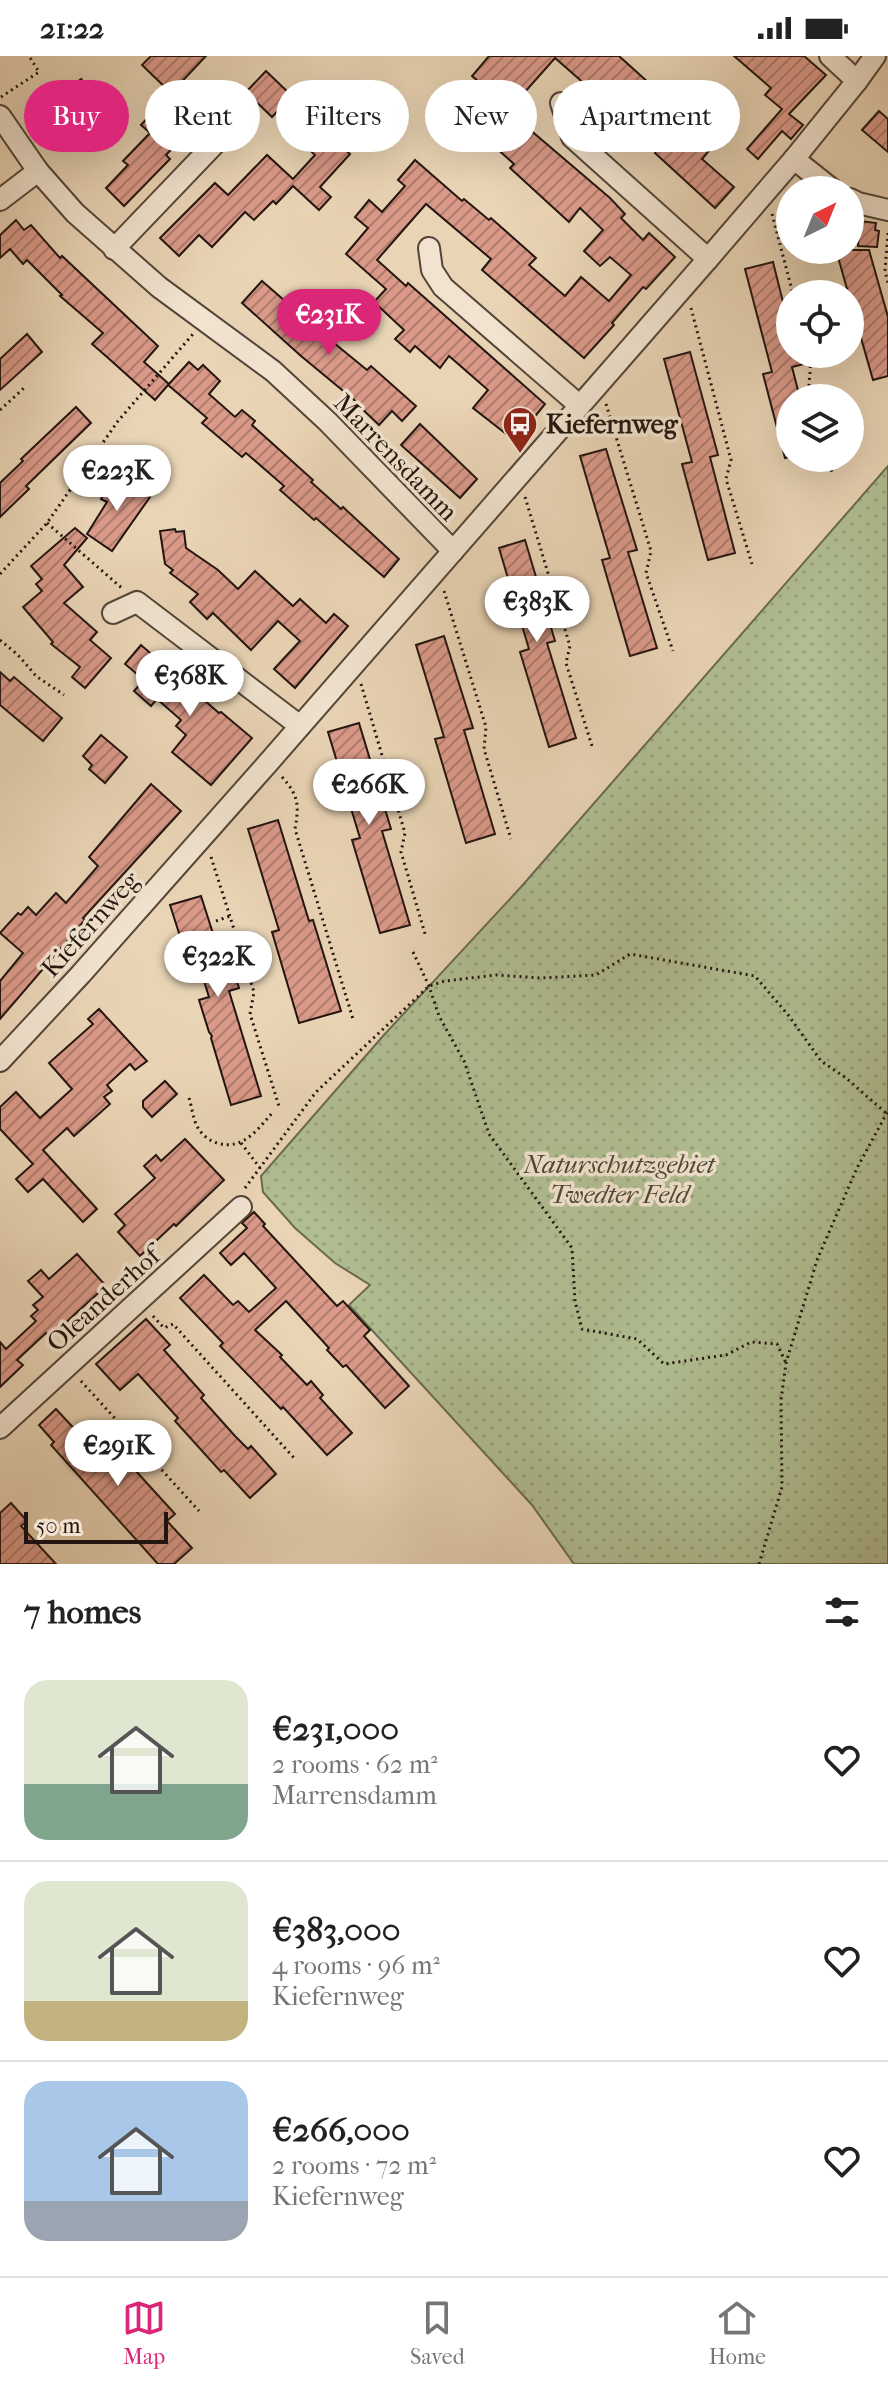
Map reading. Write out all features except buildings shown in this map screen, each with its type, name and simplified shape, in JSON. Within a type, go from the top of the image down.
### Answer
[{"type":"street","points":[[830,56],[857,81]]},
{"type":"street","name":"Kiefernweg","points":[[0,1061],[268,763],[708,259],[794,159],[875,56]]},
{"type":"street","name":"Marrensdamm","points":[[0,116],[38,171],[75,213],[159,287],[284,381],[453,551]]},
{"type":"street","points":[[114,249],[207,152]]},
{"type":"street","points":[[589,152],[708,259]]},
{"type":"street","points":[[794,159],[815,176]]},
{"type":"street","points":[[0,200],[38,171]]},
{"type":"street","points":[[864,204],[888,210]]},
{"type":"street","points":[[429,248],[432,270],[443,287],[586,398]]},
{"type":"street","points":[[113,613],[137,602],[300,726]]},
{"type":"street","name":"Oleanderhof","points":[[0,1428],[241,1207]]},
{"type":"path","points":[[0,97],[39,72],[29,56]]},
{"type":"path","points":[[759,200],[772,211],[789,280]]},
{"type":"path","points":[[888,233],[885,271],[888,283]]},
{"type":"path","points":[[676,295],[692,308],[731,460],[726,479],[752,564]]},
{"type":"path","points":[[0,574],[47,523],[118,421],[205,320]]},
{"type":"path","points":[[0,410],[24,388]]},
{"type":"path","points":[[586,398],[604,400],[651,551],[646,573],[673,651]]},
{"type":"path","points":[[512,483],[524,494],[529,509],[570,646],[566,663],[592,746]]},
{"type":"path","points":[[47,523],[137,602]]},
{"type":"path","points":[[432,576],[442,585],[486,727],[484,749],[511,839]]},
{"type":"path","points":[[0,640],[36,676],[64,695]]},
{"type":"path","points":[[349,668],[359,679],[405,833],[401,852],[426,937]]},
{"type":"path","points":[[268,763],[293,790],[298,807],[295,829],[353,1019]]},
{"type":"path","points":[[197,843],[211,855],[254,992],[250,1014],[279,1106]]},
{"type":"path","points":[[216,921],[230,916]]},
{"type":"path","points":[[413,952],[439,1016],[464,1061],[489,1134],[572,1248],[575,1301],[582,1329],[637,1339],[664,1364],[726,1355],[751,1342],[777,1344],[786,1363]]},
{"type":"path","points":[[241,1207],[245,1189],[316,1092],[429,986],[496,975],[541,978],[596,975],[630,954],[755,976],[821,1061],[887,1113],[857,1168],[817,1260],[786,1363],[781,1400],[782,1487],[759,1564]]},
{"type":"path","points":[[189,1098],[198,1128],[210,1141],[227,1146],[253,1136],[273,1112]]},
{"type":"path","points":[[241,1143],[260,1168]]},
{"type":"path","points":[[140,1302],[164,1328],[173,1324],[294,1458]]},
{"type":"path","points":[[68,1367],[199,1511]]},
{"type":"green space","name":"Naturschutzgebiet Twedter Feld","points":[[888,466],[888,1564],[574,1564],[532,1505],[349,1305],[370,1285],[335,1263],[295,1228],[263,1192],[261,1176],[383,1036],[521,887]]},
{"type":"place","name":"Kiefernweg","points":[[520,455]]}]
